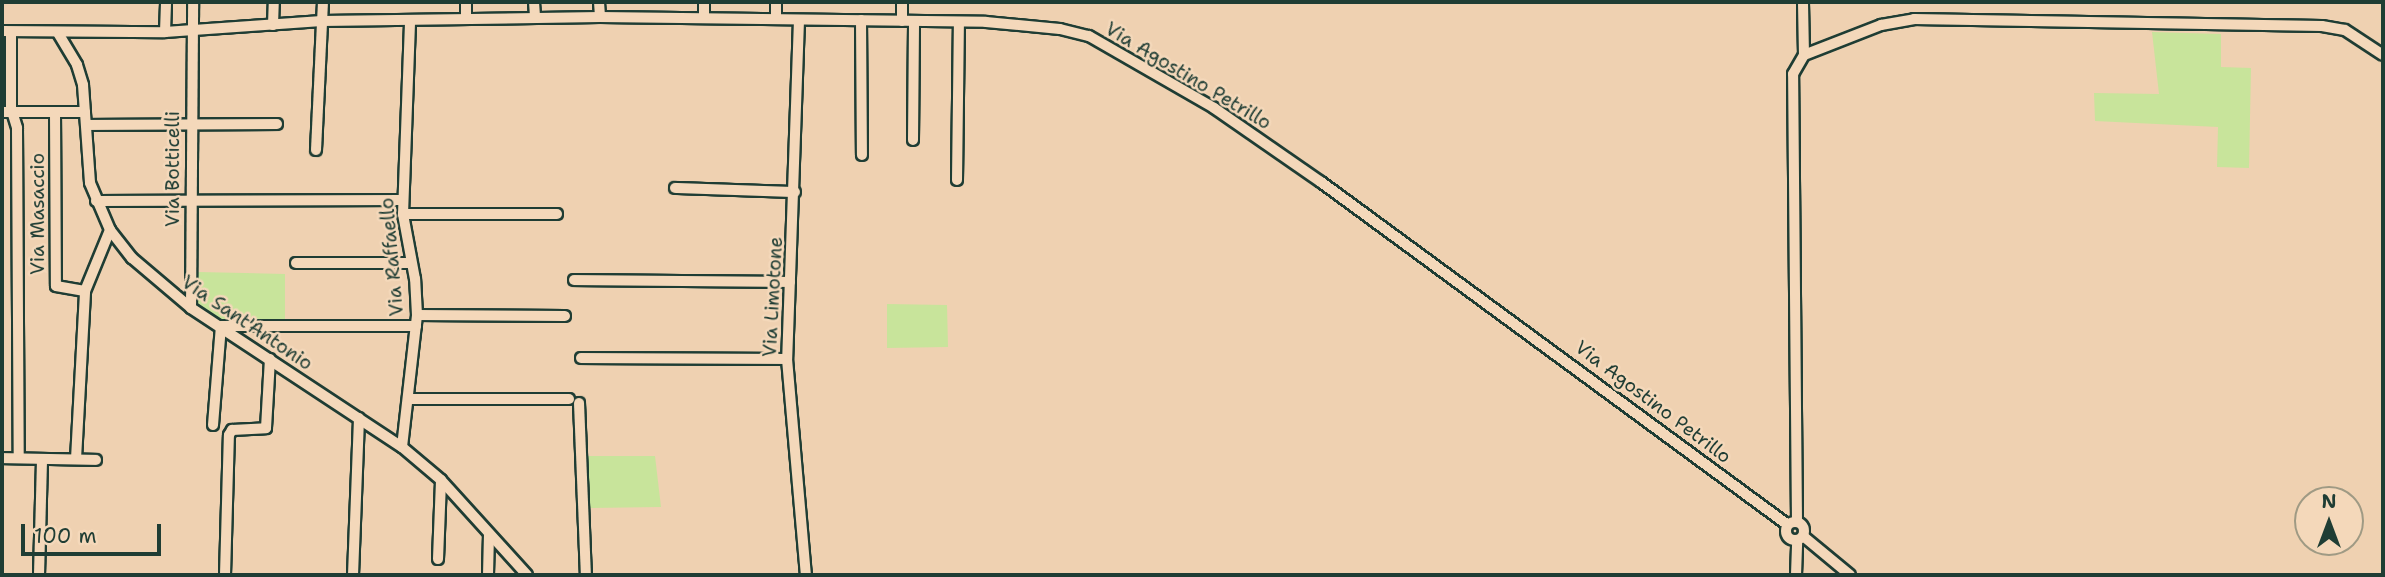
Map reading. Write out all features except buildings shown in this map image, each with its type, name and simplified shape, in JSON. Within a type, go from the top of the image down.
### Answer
[{"type":"street","points":[[165,32],[166,2]]},
{"type":"street","name":"Via Botticelli","points":[[191,308],[193,2]]},
{"type":"street","points":[[273,25],[274,2]]},
{"type":"street","points":[[316,150],[323,2]]},
{"type":"street","points":[[466,2],[466,19]]},
{"type":"street","points":[[534,2],[534,18]]},
{"type":"street","points":[[599,2],[600,17]]},
{"type":"street","points":[[704,2],[704,18]]},
{"type":"street","points":[[776,2],[776,19]]},
{"type":"street","points":[[902,2],[902,21]]},
{"type":"street","points":[[1803,2],[1804,55],[1793,74],[1792,523],[1787,537],[1800,538],[1850,575]]},
{"type":"street","name":"Via Agostino Petrillo","points":[[6,32],[165,32],[322,21],[600,17],[959,22],[1060,29],[1089,36],[1129,56],[1214,108],[1433,262],[1775,515],[1792,523]]},
{"type":"street","points":[[1804,55],[1881,25],[1914,19],[2322,26],[2345,30],[2383,55]]},
{"type":"street","name":"Via Raffaello","points":[[402,447],[416,321],[403,214],[410,20]]},
{"type":"street","name":"Via Limotone","points":[[799,20],[787,359],[806,575]]},
{"type":"street","points":[[861,20],[862,155]]},
{"type":"street","points":[[913,140],[914,21]]},
{"type":"street","points":[[957,180],[959,22]]},
{"type":"street","points":[[6,32],[7,112],[17,128],[19,458]]},
{"type":"street","name":"Via Sant'Antonio","points":[[58,33],[77,65],[85,112],[90,183],[110,230],[155,282],[402,447],[441,480],[527,575]]},
{"type":"street","points":[[7,112],[85,112]]},
{"type":"street","name":"Via Masaccio","points":[[55,112],[57,286],[85,291]]},
{"type":"street","points":[[86,125],[277,124]]},
{"type":"street","points":[[675,188],[795,192]]},
{"type":"street","points":[[96,201],[403,200]]},
{"type":"street","points":[[403,214],[557,214]]},
{"type":"street","points":[[76,460],[85,291],[110,230]]},
{"type":"street","points":[[296,263],[411,263]]},
{"type":"street","points":[[574,280],[790,282]]},
{"type":"street","points":[[213,425],[221,327],[565,316]]},
{"type":"street","points":[[581,358],[787,359]]},
{"type":"street","points":[[225,575],[229,435],[232,430],[266,428],[270,359]]},
{"type":"street","points":[[409,399],[574,401],[586,575]]},
{"type":"street","points":[[353,575],[359,418]]},
{"type":"street","points":[[2,458],[96,460]]},
{"type":"street","points":[[39,575],[42,459]]},
{"type":"street","points":[[438,559],[441,480]]},
{"type":"street","points":[[1792,523],[1803,527],[1796,575]]},
{"type":"street","points":[[488,575],[489,534]]},
{"type":"green space","points":[[2152,32],[2221,34],[2221,67],[2251,68],[2249,168],[2217,167],[2218,127],[2095,121],[2094,93],[2159,94]]},
{"type":"green space","points":[[198,272],[285,274],[285,321],[220,321],[198,306]]},
{"type":"green space","points":[[887,304],[947,305],[948,347],[887,348]]},
{"type":"green space","points":[[587,456],[655,456],[661,507],[590,508]]}]
